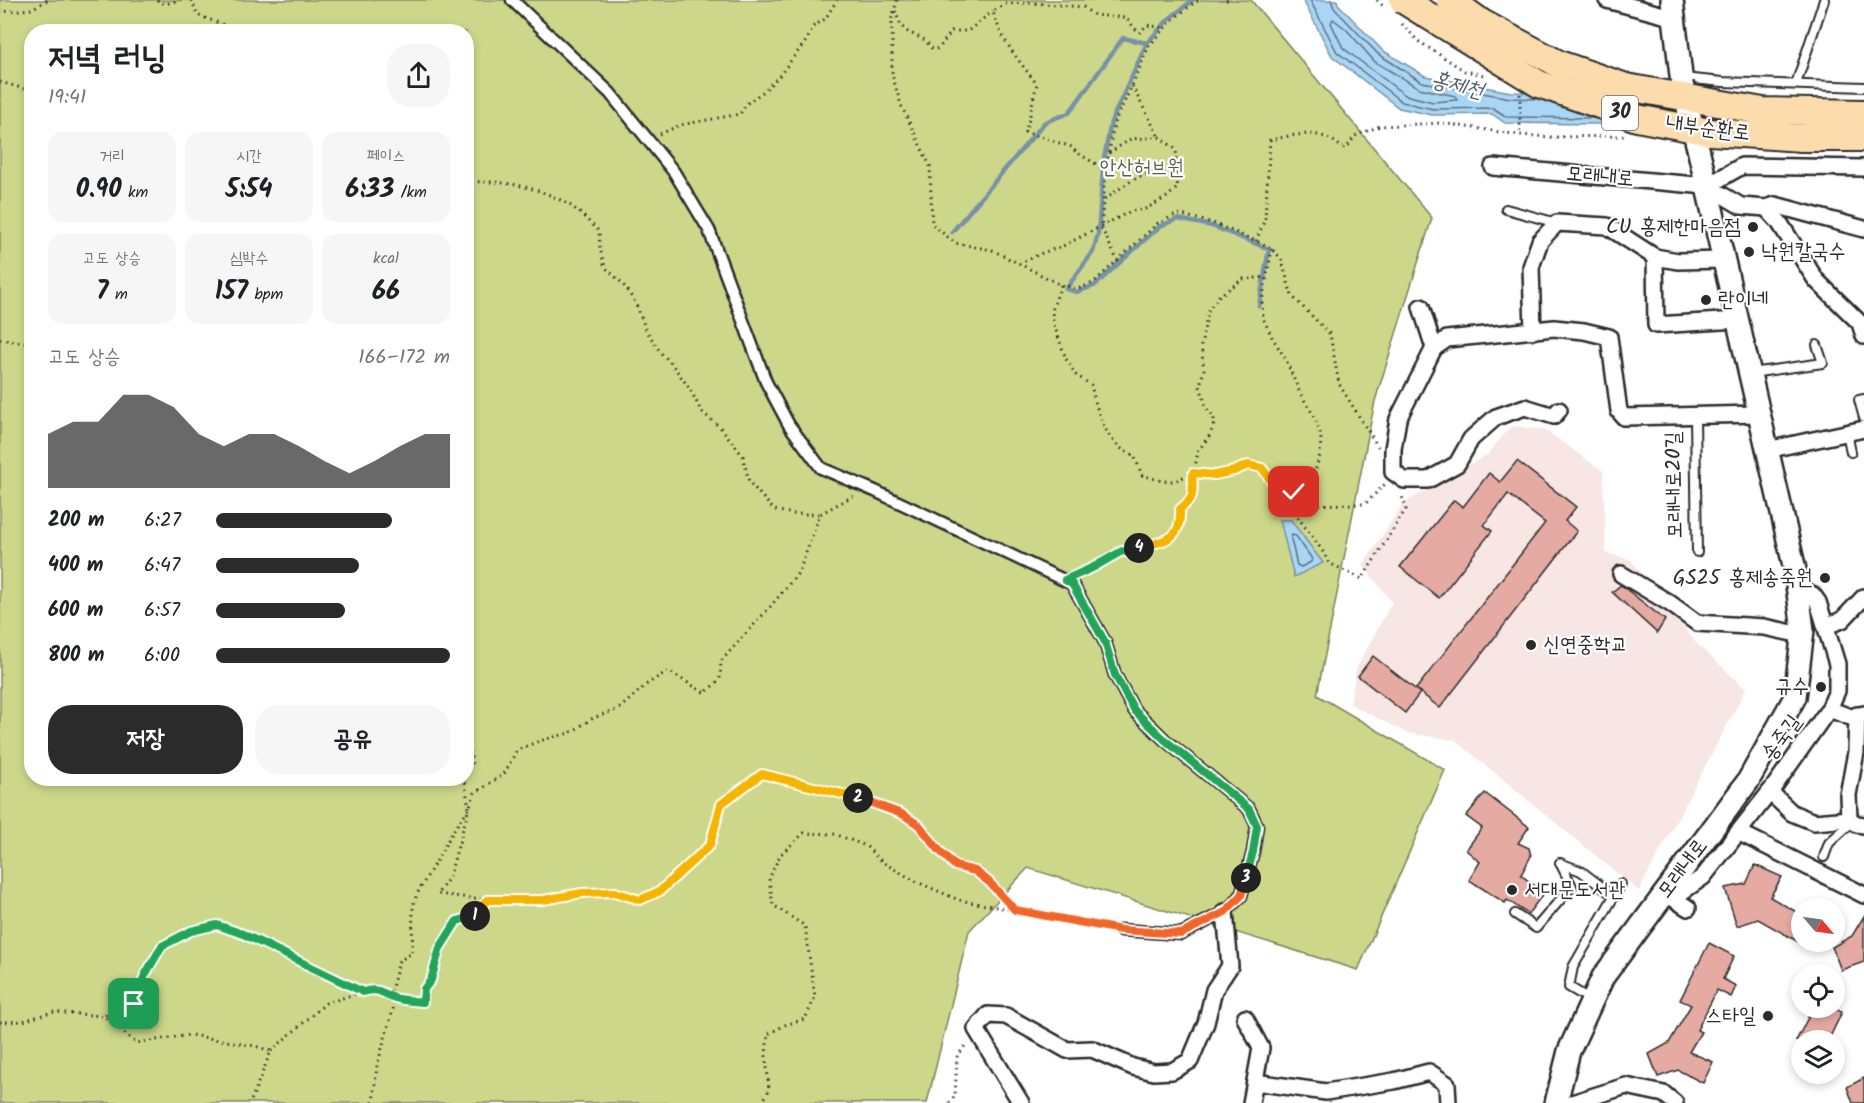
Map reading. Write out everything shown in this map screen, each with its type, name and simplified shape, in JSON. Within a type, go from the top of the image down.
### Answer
[{"type":"highway","name":"내부순환로","points":[[1403,0],[1539,84],[1637,118],[1710,132],[1801,138],[1864,138]]},
{"type":"highway","name":"내부순환로","points":[[1450,0],[1482,23],[1559,64],[1626,87],[1763,111],[1864,113]]},
{"type":"main road","name":"모래내로","points":[[1556,1103],[1569,1051],[1603,977],[1669,896],[1748,781],[1795,697],[1802,634],[1795,570],[1681,81],[1670,6]]},
{"type":"street","points":[[512,0],[609,93],[674,172],[709,230],[766,382],[789,425],[821,468],[1072,584],[1105,642],[1115,675],[1134,710],[1165,740],[1249,809],[1257,826],[1253,852],[1241,896],[1225,912],[1181,934],[1121,930]]},
{"type":"street","points":[[1607,0],[1670,6]]},
{"type":"street","points":[[1864,168],[1742,166],[1707,186],[1741,206],[1766,208],[1774,205],[1864,229]]},
{"type":"street","name":"모래내로","points":[[1493,167],[1707,186]]},
{"type":"street","points":[[1766,208],[1779,222],[1816,280],[1860,323],[1864,336]]},
{"type":"street","points":[[1533,331],[1531,267],[1540,241],[1557,223],[1607,226],[1655,257],[1677,261],[1724,260]]},
{"type":"street","points":[[1655,257],[1656,325],[1738,320]]},
{"type":"street","points":[[1421,307],[1434,348],[1398,419],[1393,449],[1393,472],[1404,480],[1428,480],[1457,464],[1471,439],[1496,417],[1525,407],[1554,416],[1559,411]]},
{"type":"street","name":"모래내로20길","points":[[1434,348],[1447,339],[1554,328],[1584,331],[1609,338],[1619,411],[1624,417],[1759,414]]},
{"type":"street","points":[[1767,450],[1864,429]]},
{"type":"street","points":[[1621,574],[1671,604],[1697,623],[1764,627],[1802,634]]},
{"type":"street","name":"송죽길","points":[[1669,896],[1703,877],[1770,792],[1829,709],[1837,692],[1837,664],[1818,602],[1797,586]]},
{"type":"street","points":[[1826,626],[1842,620],[1864,597]]},
{"type":"street","name":"송죽길","points":[[1829,709],[1850,717],[1861,715]]},
{"type":"street","points":[[1855,822],[1848,795],[1861,715]]},
{"type":"street","name":"송죽길","points":[[1770,792],[1792,813],[1814,822],[1855,822]]},
{"type":"street","points":[[1738,832],[1844,890],[1864,895]]},
{"type":"street","points":[[1669,896],[1688,908]]},
{"type":"street","points":[[1021,1103],[976,1029],[988,1015],[1006,1016],[1066,1050],[1092,1049],[1133,1067],[1154,1072],[1172,1071],[1190,1061],[1206,1023],[1214,990],[1230,966],[1225,912]]},
{"type":"street","points":[[1245,1018],[1261,1048],[1251,1103]]},
{"type":"street","points":[[1255,1082],[1326,1092],[1394,1081],[1429,1072],[1447,1084],[1449,1103]]},
{"type":"street","points":[[1572,1103],[1626,1086],[1664,1094],[1674,1103]]},
{"type":"lane","points":[[1796,84],[1824,0]]},
{"type":"lane","points":[[1681,81],[1864,87]]},
{"type":"lane","points":[[1506,209],[1557,223]]},
{"type":"lane","points":[[1750,373],[1823,363],[1817,345]]},
{"type":"lane","points":[[1864,399],[1859,400],[1864,418]]},
{"type":"lane","name":"모래내로20길","points":[[1695,416],[1697,552]]},
{"type":"lane","points":[[1846,433],[1851,452]]},
{"type":"lane","points":[[1824,857],[1829,843],[1855,822]]},
{"type":"lane","points":[[1515,914],[1536,928],[1572,886],[1560,863],[1581,871],[1614,896]]},
{"type":"lane","points":[[1592,1000],[1569,987],[1573,968],[1621,884]]},
{"type":"path","points":[[0,12],[31,9],[48,0]]},
{"type":"path","points":[[157,0],[165,4],[180,0]]},
{"type":"path","points":[[192,0],[198,15],[222,24]]},
{"type":"path","points":[[653,145],[661,133],[680,125],[740,114],[746,104],[779,76],[806,41],[814,26],[825,19],[837,0]]},
{"type":"path","points":[[897,0],[892,18],[892,75],[901,105],[930,166],[932,224],[955,243],[992,250],[1061,285],[1078,289],[1094,283],[1158,223],[1178,214],[1214,223],[1272,249],[1281,258],[1292,296],[1330,334],[1339,384],[1393,472],[1406,509],[1362,579],[1329,563],[1262,468],[1248,465],[1215,475],[1193,473],[1174,481],[1162,481],[1142,475],[1134,455],[1125,453],[1099,418],[1091,385],[1076,375],[1066,359],[1053,322],[1052,310],[1061,285]]},
{"type":"path","points":[[1118,262],[1101,227],[1106,170],[1114,123],[1149,46],[1165,28],[1195,2],[1201,0]]},
{"type":"path","points":[[895,10],[901,26],[925,40],[933,50],[939,48],[952,31],[968,31],[1006,3],[1083,7],[1094,15],[1126,18],[1139,33],[1147,25],[1165,28]]},
{"type":"path","points":[[993,11],[1006,44],[1036,84],[1025,132],[1072,147],[1076,152],[1106,170]]},
{"type":"path","points":[[0,82],[24,89]]},
{"type":"path","points":[[1018,264],[1093,231],[1131,211],[1145,209],[1166,198],[1177,188],[1179,174],[1176,149],[1159,137],[1132,86]]},
{"type":"path","points":[[1256,241],[1265,219],[1270,140],[1312,134],[1329,137],[1342,148],[1348,146],[1355,136],[1380,126],[1441,123],[1520,135],[1520,93]]},
{"type":"path","points":[[1109,153],[1131,139],[1159,137]]},
{"type":"path","points":[[1103,201],[1133,179],[1157,171],[1179,174]]},
{"type":"path","points":[[474,183],[502,181],[555,197],[572,207],[599,231],[600,248],[605,267],[622,283],[635,302],[646,330],[690,389],[701,411],[722,429],[743,456],[749,482],[774,510],[794,514],[820,514],[854,495],[862,485]]},
{"type":"path","points":[[1272,249],[1262,301],[1263,318],[1315,418],[1321,436],[1320,455],[1315,471],[1294,492],[1288,505]]},
{"type":"path","points":[[1065,580],[1122,551],[1129,553],[1141,547],[1158,544],[1172,536],[1179,527],[1180,509],[1189,502],[1194,494],[1193,473],[1198,451],[1210,435],[1214,424],[1214,417],[1208,409],[1200,386],[1204,369],[1201,346],[1208,311],[1219,296],[1243,279],[1267,277]]},
{"type":"path","points":[[0,339],[24,343]]},
{"type":"path","points":[[1288,505],[1365,504],[1385,484],[1393,472]]},
{"type":"path","points":[[820,514],[798,572],[722,661],[720,679],[705,693],[668,671],[647,684],[619,709],[593,718],[570,733],[539,741],[517,750],[504,774],[476,793],[469,808],[449,878],[437,894],[487,900],[543,900],[582,893],[615,892],[640,900],[660,891],[710,845],[721,804],[762,774],[864,800],[902,814],[919,825],[955,866],[975,871],[989,882],[1015,910]]},
{"type":"path","points":[[390,994],[399,961],[412,953],[413,906],[417,894],[469,808],[465,786]]},
{"type":"path","points":[[762,1103],[769,1090],[766,1055],[768,1034],[785,1025],[806,1019],[815,997],[805,926],[773,905],[769,879],[780,855],[804,832],[835,834],[866,846],[882,862],[908,877],[959,900],[1121,930]]},
{"type":"path","points":[[250,1103],[271,1051],[326,1003],[372,989],[390,994],[396,999],[423,1002],[424,989],[431,980],[440,948],[457,921],[474,918],[487,900]]},
{"type":"path","points":[[0,1022],[23,1021],[52,1012],[104,1016],[134,1004],[145,975],[162,946],[191,931],[217,925],[286,954],[363,992]]},
{"type":"path","points":[[373,1103],[377,1066],[396,999]]},
{"type":"path","points":[[104,1016],[136,1043],[190,1035],[255,1046],[271,1051]]},
{"type":"path","points":[[949,1103],[955,1096],[957,1057],[976,1029]]},
{"type":"shaded area","points":[[1511,426],[1545,430],[1603,471],[1606,553],[1631,560],[1696,643],[1746,689],[1639,891],[1455,740],[1407,733],[1350,704],[1356,669],[1392,602],[1363,565],[1403,504],[1488,454]]},
{"type":"green space","name":"안산허브원","points":[[0,0],[1251,0],[1432,218],[1375,401],[1317,695],[1445,770],[1358,970],[1028,868],[969,931],[927,1103],[0,1103]]},
{"type":"water","name":"홍제천","points":[[1303,0],[1337,0],[1338,4],[1382,50],[1425,76],[1511,92],[1597,95],[1685,106],[1837,110],[1864,142],[1690,134],[1601,124],[1505,123],[1492,114],[1432,115],[1399,108],[1332,56]]},
{"type":"water","points":[[1280,520],[1291,520],[1323,563],[1294,577]]},
{"type":"building","name":"신연중학교","points":[[1517,461],[1576,507],[1565,521],[1577,531],[1440,708],[1416,689],[1545,523],[1508,494],[1484,525],[1492,531],[1439,598],[1400,567],[1454,500],[1463,507],[1489,473],[1500,482]]},
{"type":"building","points":[[1621,585],[1665,620],[1657,633],[1612,592]]},
{"type":"building","points":[[1373,656],[1420,693],[1405,713],[1358,676]]},
{"type":"building","points":[[1485,793],[1529,827],[1518,843],[1529,848],[1531,856],[1521,875],[1544,893],[1528,914],[1507,900],[1505,903],[1469,880],[1480,862],[1466,850],[1482,828],[1466,816]]},
{"type":"building","points":[[1755,865],[1782,877],[1770,897],[1791,909],[1791,938],[1758,919],[1737,926],[1725,888],[1746,884]]},
{"type":"building","points":[[1864,916],[1864,962],[1845,969],[1845,964],[1839,964],[1834,952],[1845,952],[1845,940],[1852,936]]},
{"type":"building","points":[[1709,943],[1734,956],[1723,979],[1736,986],[1731,997],[1717,990],[1697,1030],[1701,1032],[1689,1052],[1713,1062],[1703,1083],[1678,1070],[1658,1077],[1649,1054],[1669,1043],[1691,1005],[1680,1000]]},
{"type":"building","points":[[1808,1018],[1839,1018],[1833,1030],[1802,1030]]},
{"type":"building","points":[[1864,1078],[1864,1103],[1853,1103],[1847,1087]]},
{"type":"waterway","points":[[1193,0],[1169,19],[1147,43],[1111,122],[1104,159],[1098,234],[1093,252],[1066,289],[1077,292],[1094,286],[1160,226],[1178,219],[1212,226],[1269,249],[1259,306]]},
{"type":"waterway","points":[[952,232],[1045,122],[1069,113],[1123,38],[1147,43]]},
{"type":"place","name":"CU 홍제한마음점","points":[[1753,227]]},
{"type":"place","name":"낙원칼국수","points":[[1749,252]]},
{"type":"place","name":"란이네","points":[[1706,300]]},
{"type":"place","name":"GS25 홍제송죽원","points":[[1825,578]]},
{"type":"place","name":"신연중학교","points":[[1531,645]]},
{"type":"place","name":"규수","points":[[1821,687]]},
{"type":"place","name":"서대문도서관","points":[[1512,890]]},
{"type":"place","name":"스타일","points":[[1768,1016]]},
{"type":"route","points":[[134,1004],[145,975],[162,946],[191,931],[217,925],[243,934],[363,992],[372,989],[390,994],[396,999],[423,1002],[424,989],[431,980],[440,948],[457,921],[474,918],[487,900],[543,900],[582,893],[615,892],[640,900],[660,891],[710,845],[721,804],[762,774],[864,800],[902,814],[919,825],[955,866],[975,871],[989,882],[1015,910],[1121,930],[1181,934],[1225,912],[1241,896],[1253,852],[1257,826],[1249,809],[1165,740],[1134,710],[1115,675],[1105,642],[1072,584],[1065,580],[1094,567],[1109,556],[1122,551],[1129,553],[1141,547],[1158,544],[1172,536],[1179,527],[1180,509],[1189,502],[1194,494],[1193,473],[1215,475],[1248,465],[1262,468],[1288,505],[1294,492]]}]
